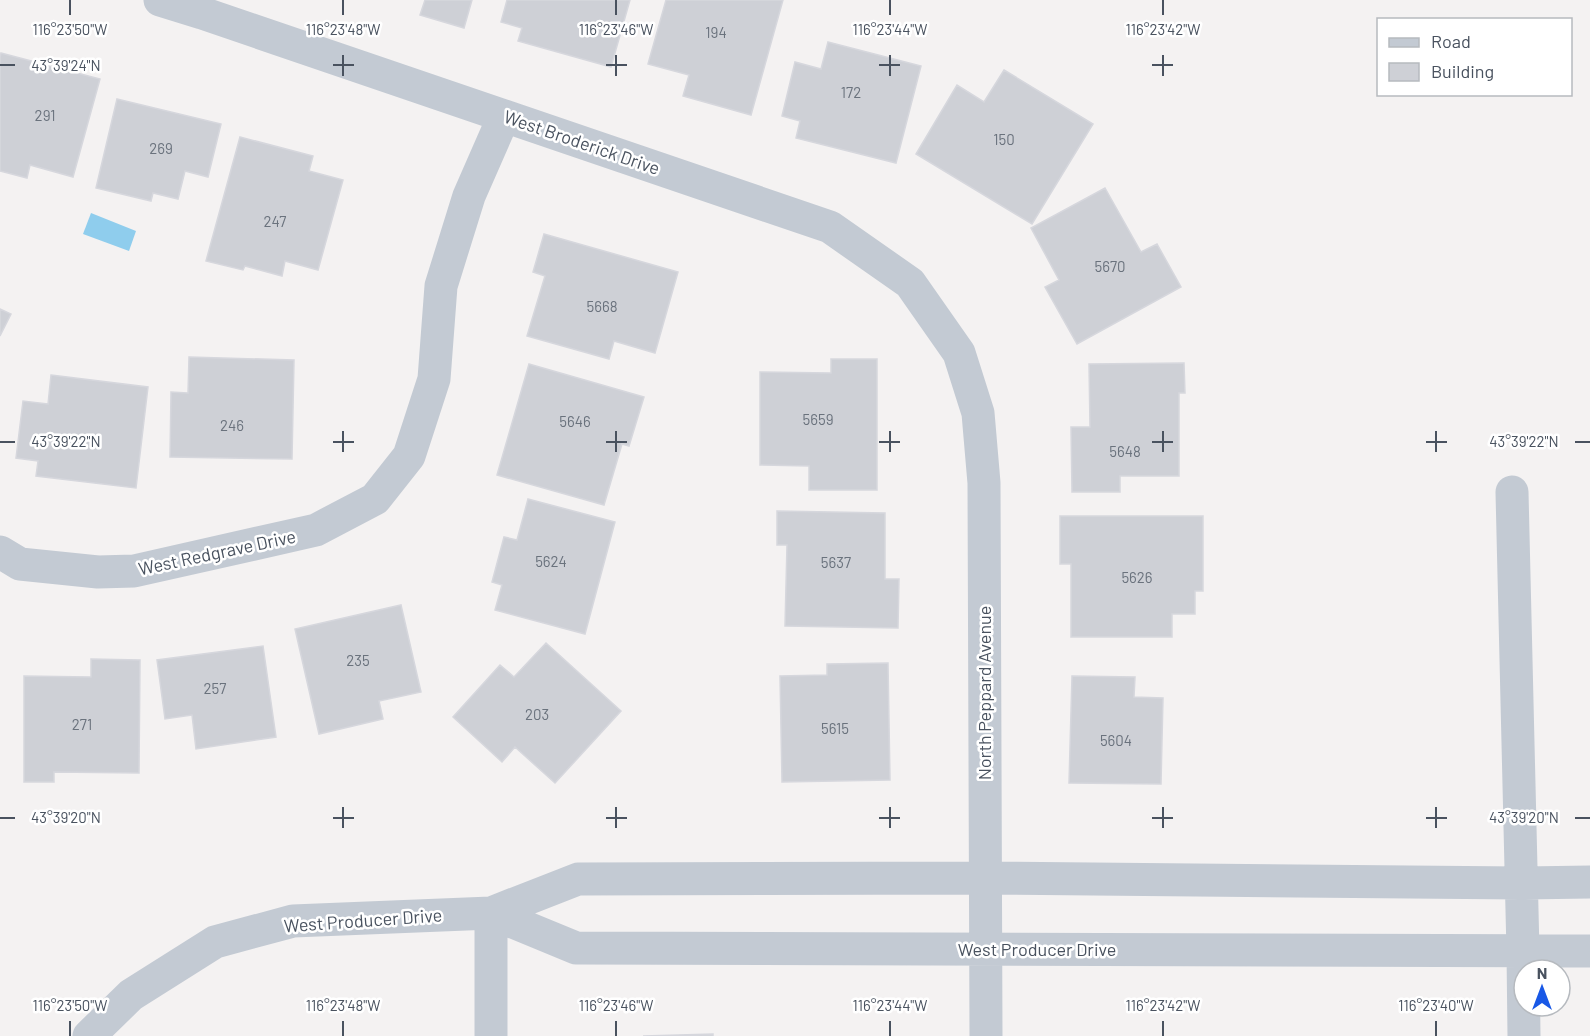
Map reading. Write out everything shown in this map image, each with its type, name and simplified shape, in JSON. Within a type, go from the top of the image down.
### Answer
[{"type":"street","name":"West Broderick Drive","points":[[160,0],[830,227],[910,283],[959,353]]},
{"type":"street","name":"West Redgrave Drive","points":[[0,552],[20,564],[98,572],[134,571],[316,530],[375,499],[409,456],[435,379],[441,286],[469,196],[504,116]]},
{"type":"street","name":"North Peppard Avenue","points":[[959,353],[978,412],[984,483],[986,1036]]},
{"type":"street","points":[[1512,492],[1524,1036]]},
{"type":"street","name":"West Producer Drive","points":[[89,1036],[130,995],[215,942],[293,921],[490,913],[578,879],[985,878],[1590,882]]},
{"type":"street","name":"West Producer Drive","points":[[490,913],[576,948],[1590,951]]},
{"type":"street","points":[[490,913],[491,1036]]},
{"type":"water","points":[[91,213],[136,231],[129,251],[83,234]]},
{"type":"building","points":[[425,0],[472,0],[464,28],[420,15]]},
{"type":"building","points":[[507,0],[630,0],[611,67],[518,41],[522,28],[501,22]]},
{"type":"building","points":[[666,0],[783,0],[751,115],[683,96],[689,75],[648,64]]},
{"type":"building","points":[[828,42],[921,66],[896,163],[796,138],[800,121],[782,116],[795,62],[821,69]]},
{"type":"building","points":[[1,53],[100,79],[73,177],[30,165],[27,178],[0,171]]},
{"type":"building","points":[[1004,70],[1093,124],[1032,224],[916,154],[957,85],[984,102]]},
{"type":"building","points":[[117,99],[221,124],[208,177],[185,171],[178,199],[153,193],[151,201],[96,188]]},
{"type":"building","points":[[240,137],[313,156],[309,171],[343,180],[318,270],[285,261],[282,276],[245,266],[243,270],[206,261]]},
{"type":"building","points":[[1105,188],[1141,252],[1157,244],[1181,287],[1077,344],[1045,287],[1059,280],[1031,228]]},
{"type":"building","points":[[544,234],[678,272],[655,353],[614,341],[609,359],[527,336],[545,276],[533,272]]},
{"type":"building","points":[[0,309],[11,314],[0,336]]},
{"type":"building","points":[[189,357],[294,360],[292,459],[170,457],[171,392],[188,393]]},
{"type":"building","points":[[831,359],[877,359],[877,490],[809,490],[809,466],[760,465],[760,372],[831,373]]},
{"type":"building","points":[[1184,363],[1185,393],[1179,393],[1179,476],[1120,476],[1120,492],[1072,492],[1071,427],[1090,427],[1089,364]]},
{"type":"building","points":[[529,364],[644,397],[629,446],[622,444],[604,505],[497,475]]},
{"type":"building","points":[[51,375],[148,387],[136,488],[36,476],[38,461],[16,458],[23,401],[48,404]]},
{"type":"building","points":[[528,499],[615,522],[585,634],[495,610],[502,585],[492,582],[504,537],[517,540]]},
{"type":"building","points":[[777,511],[885,513],[885,579],[899,579],[898,628],[785,626],[787,545],[777,545]]},
{"type":"building","points":[[1060,516],[1203,516],[1203,591],[1195,591],[1195,614],[1172,614],[1172,637],[1071,637],[1071,564],[1060,564]]},
{"type":"building","points":[[401,605],[421,692],[379,701],[383,719],[319,734],[295,629]]},
{"type":"building","points":[[546,643],[621,711],[555,783],[515,747],[502,762],[453,717],[500,665],[514,677]]},
{"type":"building","points":[[263,646],[276,737],[196,749],[192,715],[165,719],[157,660]]},
{"type":"building","points":[[91,659],[140,660],[139,773],[54,772],[54,782],[24,782],[24,676],[91,677]]},
{"type":"building","points":[[888,663],[890,780],[782,782],[780,676],[827,675],[827,664]]},
{"type":"building","points":[[1072,676],[1135,677],[1134,697],[1163,698],[1161,784],[1069,783]]},
{"type":"building","points":[[713,1034],[713,1036],[643,1036]]}]
